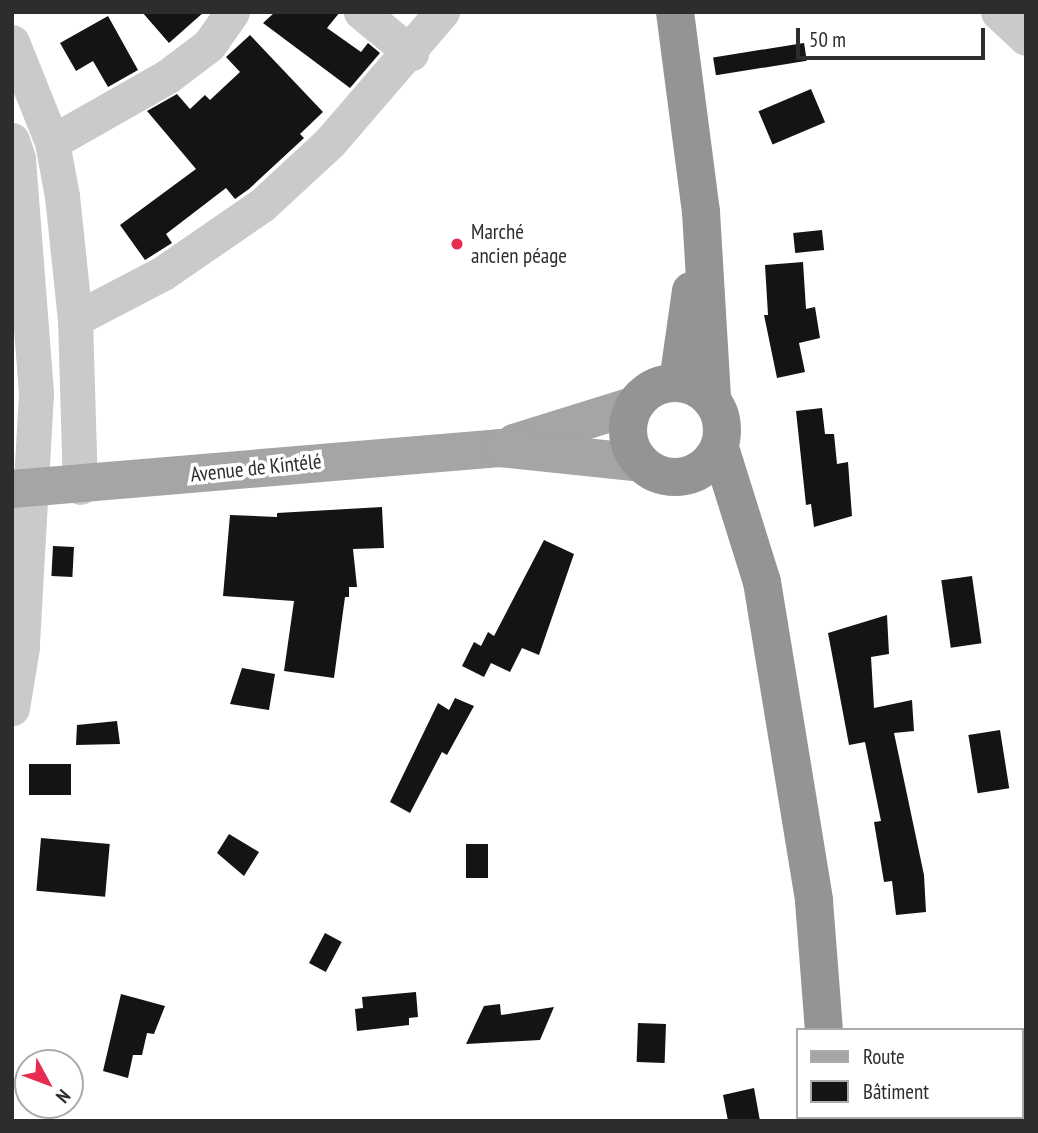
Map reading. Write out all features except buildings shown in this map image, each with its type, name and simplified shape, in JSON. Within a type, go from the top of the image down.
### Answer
[{"type":"highway","points":[[675,12],[701,212],[695,391]]},
{"type":"highway","points":[[720,448],[708,464],[691,475],[664,476],[641,463],[633,453],[627,429],[635,405],[653,387],[695,391],[722,421],[720,448],[755,561],[796,773],[814,901],[824,1028]]},
{"type":"highway","points":[[691,475],[755,561]]},
{"type":"main road","name":"Avenue de Kintélé","points":[[499,448],[635,405]]},
{"type":"main road","name":"Avenue de Kintélé","points":[[22,489],[80,487],[499,448],[641,463]]},
{"type":"street","points":[[52,142],[168,76],[208,45],[232,12]]},
{"type":"street","points":[[361,12],[411,52]]},
{"type":"street","points":[[75,319],[163,273],[262,205],[331,142],[411,52],[442,12]]},
{"type":"street","points":[[998,12],[1026,38]]},
{"type":"street","points":[[12,42],[52,142],[75,319],[80,487]]},
{"type":"street","points":[[12,708],[22,647],[22,489],[36,393],[20,278],[14,153]]},
{"type":"place","name":"Marché ancien péage","points":[[457,244]]}]
